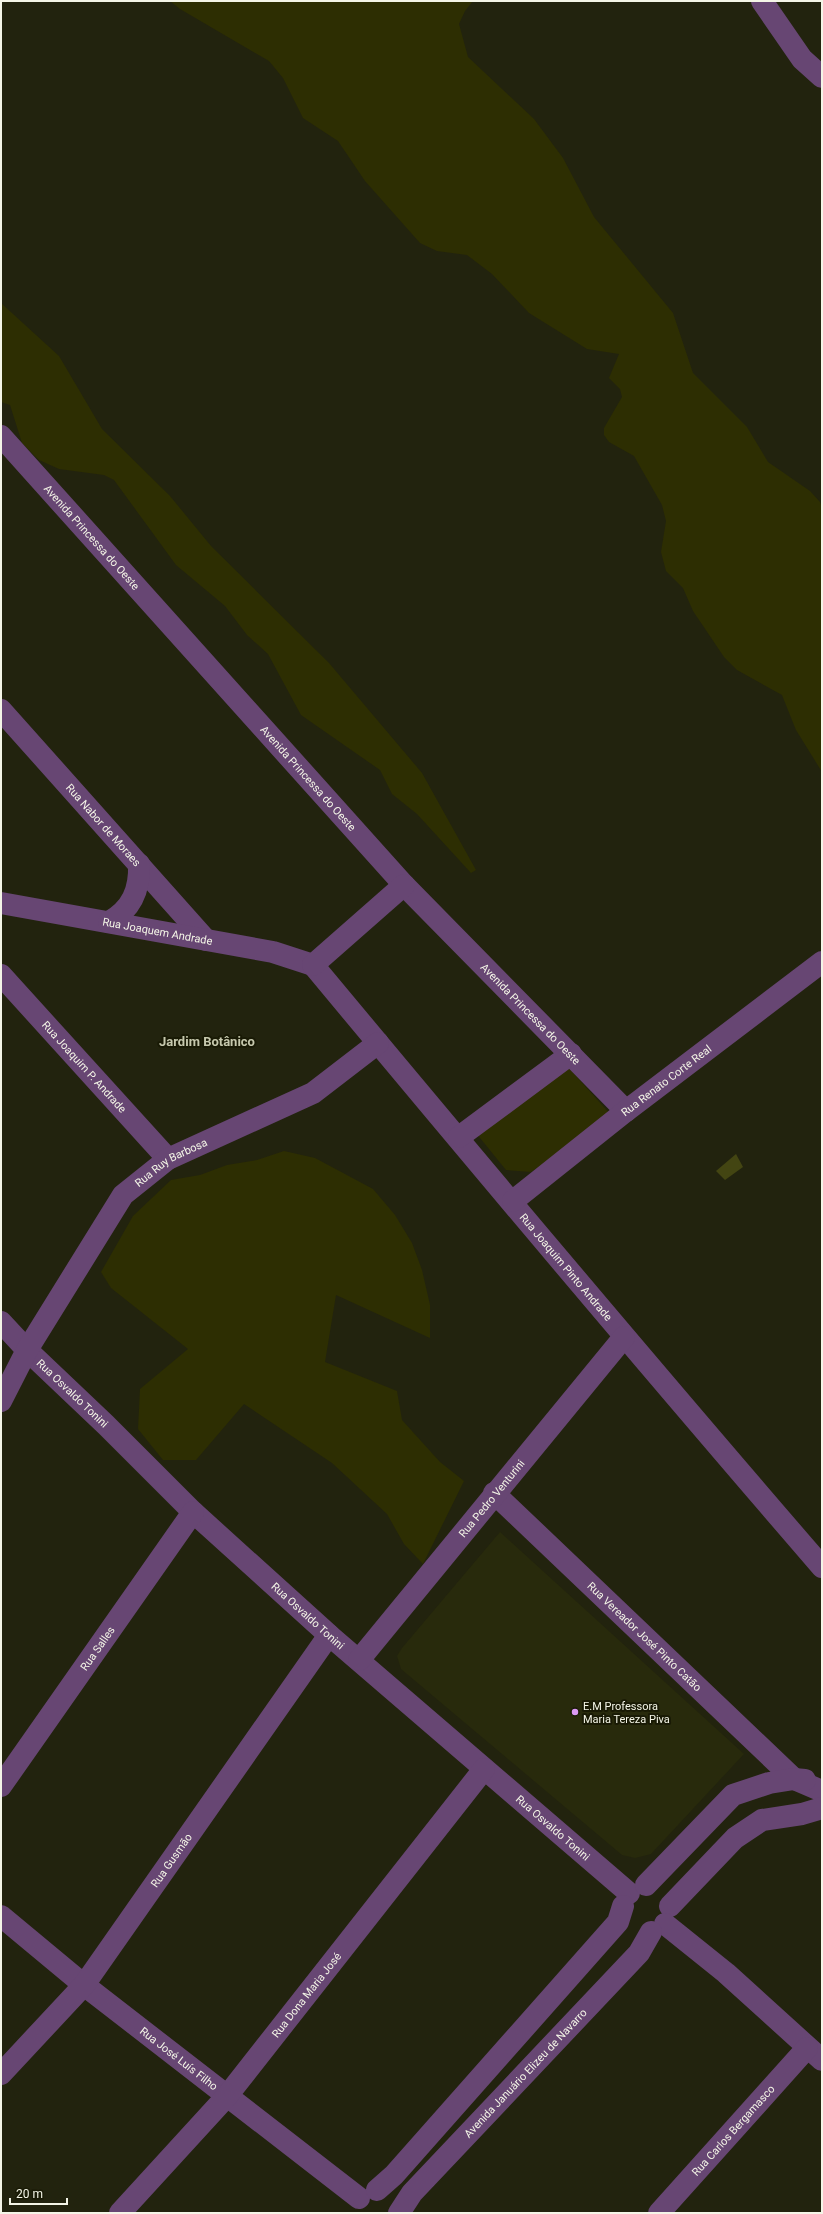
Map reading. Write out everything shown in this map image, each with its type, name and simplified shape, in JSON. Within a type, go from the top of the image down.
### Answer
[{"type":"street","points":[[762,1],[802,59],[822,77]]},
{"type":"street","name":"Avenida Princessa do Oeste","points":[[1,436],[404,885],[626,1111]]},
{"type":"street","name":"Rua Nabor de Moraes","points":[[1,710],[206,940]]},
{"type":"street","points":[[109,922],[121,915],[130,903],[140,882],[139,864]]},
{"type":"street","points":[[313,965],[404,885]]},
{"type":"street","name":"Rua Joaquem Andrade","points":[[1,903],[272,952],[313,965]]},
{"type":"street","name":"Rua Renato Corte Real","points":[[513,1201],[626,1111],[822,962]]},
{"type":"street","name":"Rua Joaquim Pinto Andrade","points":[[313,965],[513,1201],[624,1337],[822,1567]]},
{"type":"street","name":"Rua Joaquim P. Andrade","points":[[1,975],[168,1159]]},
{"type":"street","name":"Rua Ruy Barbosa","points":[[1,1401],[27,1350],[123,1194],[168,1159],[313,1093],[378,1043]]},
{"type":"street","points":[[459,1137],[571,1054]]},
{"type":"street","name":"Rua Osvaldo Tonini","points":[[1,1322],[27,1350],[106,1425],[193,1512],[329,1635],[633,1895]]},
{"type":"street","name":"Rua Pedro Venturini","points":[[358,1660],[624,1337]]},
{"type":"street","name":"Rua Vereador José Pinto Catão","points":[[494,1493],[794,1780]]},
{"type":"street","name":"Rua Salles","points":[[1,1786],[193,1512]]},
{"type":"street","name":"Rua Gusmão","points":[[1,2074],[84,1985],[329,1635]]},
{"type":"street","name":"Rua Dona Maria José","points":[[120,2213],[227,2096],[484,1769]]},
{"type":"street","points":[[363,2200],[394,2175],[618,1922],[633,1895],[733,1795],[769,1783],[794,1780],[813,1781],[822,1778]]},
{"type":"street","points":[[794,1780],[822,1791]]},
{"type":"street","name":"Avenida Januário Elizeu de Navarro","points":[[399,2213],[412,2193],[639,1953],[662,1921],[736,1838],[762,1820],[802,1814],[822,1808]]},
{"type":"street","points":[[633,1895],[660,1889],[667,1897],[662,1921]]},
{"type":"street","points":[[633,1895],[625,1917],[630,1925],[641,1931],[662,1921]]},
{"type":"street","name":"Rua José Luís Filho","points":[[1,1916],[84,1985],[363,2200],[390,2195],[395,2200],[399,2213]]},
{"type":"street","points":[[662,1921],[726,1973],[815,2054]]},
{"type":"street","name":"Rua Carlos Bergamasco","points":[[660,2213],[815,2054]]},
{"type":"shaded area","points":[[170,1],[473,1],[465,11],[459,24],[468,57],[534,119],[563,158],[594,217],[673,313],[693,373],[747,427],[768,462],[810,491],[820,502],[822,508],[822,772],[796,730],[782,695],[737,670],[724,657],[693,611],[683,588],[666,571],[661,552],[666,521],[662,505],[634,456],[609,442],[604,435],[604,428],[622,397],[620,389],[609,378],[619,354],[587,349],[529,313],[492,274],[467,255],[437,251],[420,243],[365,181],[338,141],[303,118],[283,78],[269,61],[180,9]]},
{"type":"shaded area","points":[[1,303],[59,356],[102,429],[170,496],[211,546],[329,663],[422,773],[476,870],[471,873],[417,814],[392,794],[380,770],[301,715],[268,654],[247,635],[225,606],[176,565],[114,480],[104,475],[59,469],[39,460],[22,443],[10,405],[1,402]]},
{"type":"shaded area","points":[[566,1065],[612,1116],[531,1172],[506,1170],[476,1133]]},
{"type":"shaded area","points":[[284,1151],[315,1158],[373,1189],[395,1215],[412,1243],[422,1270],[430,1305],[430,1338],[336,1295],[325,1362],[397,1391],[402,1420],[440,1462],[464,1481],[423,1564],[404,1544],[387,1514],[332,1463],[244,1404],[196,1460],[163,1460],[138,1429],[140,1389],[188,1349],[111,1288],[101,1272],[133,1216],[171,1180],[200,1175],[227,1165],[257,1160]]},
{"type":"shaded area","points":[[736,1154],[743,1167],[725,1180],[716,1171]]},
{"type":"shaded area","name":"E.M Professora Maria Tereza Piva","points":[[500,1532],[744,1754],[651,1854],[635,1858],[622,1855],[401,1669],[397,1656],[402,1648]]},
{"type":"place","name":"E.M Professora Maria Tereza Piva","points":[[575,1712]]},
{"type":"district","name":"Jardim Botânico","points":[[207,1041]]}]
